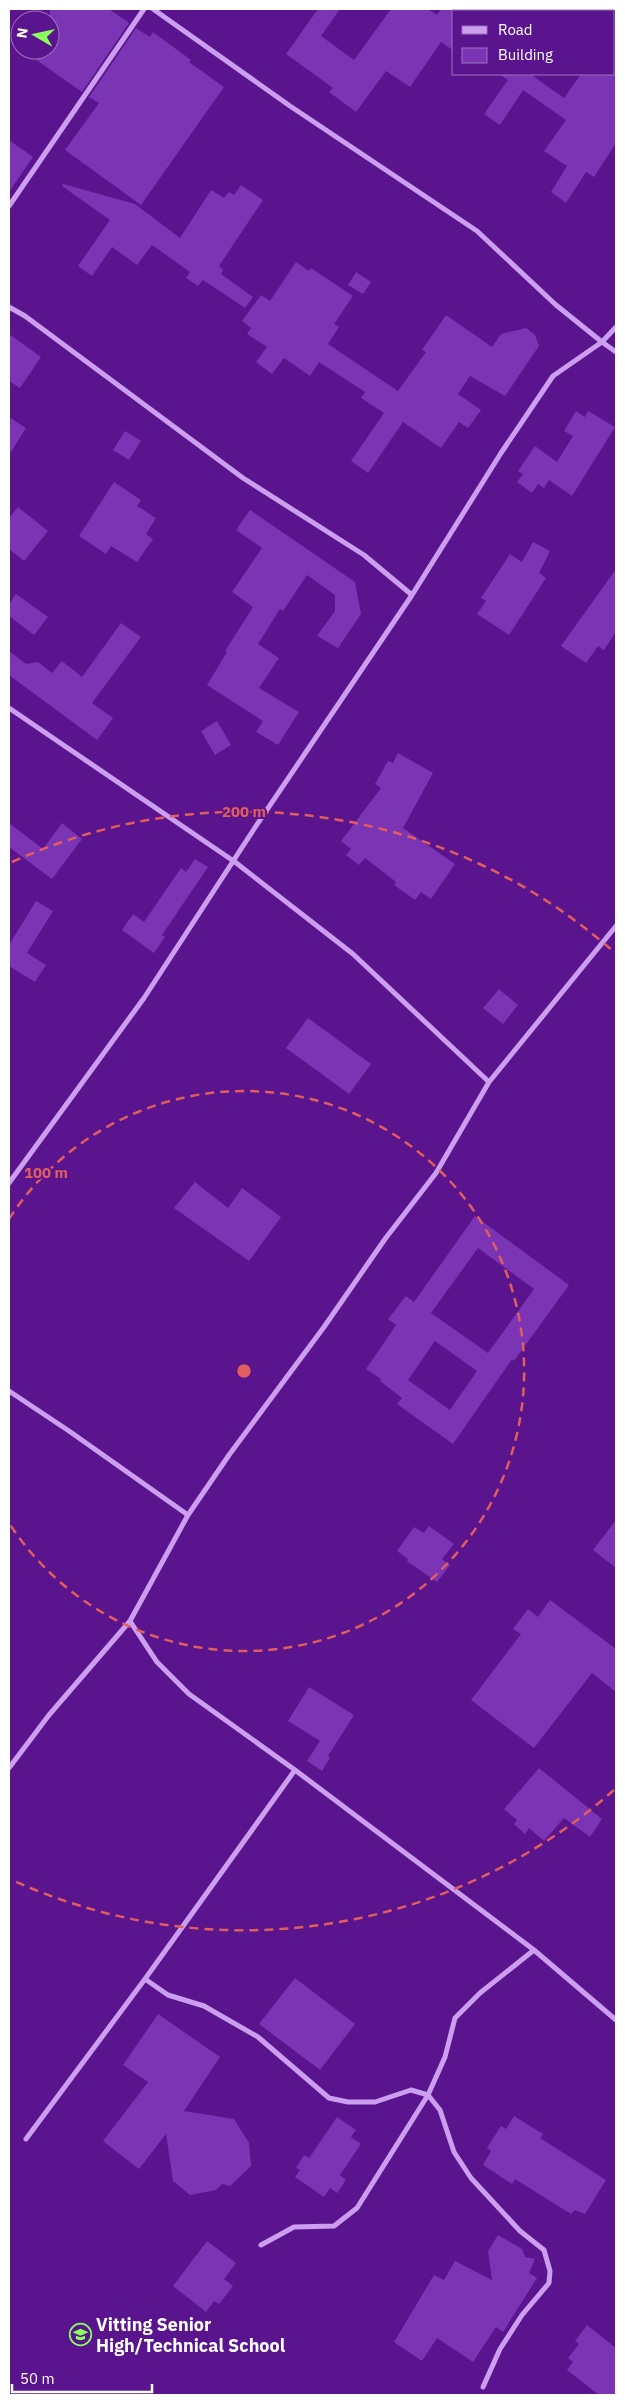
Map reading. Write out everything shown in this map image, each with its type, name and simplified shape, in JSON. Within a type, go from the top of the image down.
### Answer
[{"type":"street","points":[[9,206],[144,9]]},
{"type":"street","points":[[153,9],[290,106],[477,231],[556,305],[616,352]]},
{"type":"street","points":[[9,307],[25,316],[243,478],[364,556],[412,595]]},
{"type":"street","points":[[9,1183],[144,998],[235,862],[254,829],[412,595],[501,453],[554,376],[602,342],[616,327]]},
{"type":"street","points":[[9,708],[235,862],[353,954],[489,1082]]},
{"type":"street","points":[[9,1768],[49,1715],[130,1621],[188,1514],[229,1455],[319,1335],[384,1239],[436,1172],[489,1082],[616,926]]},
{"type":"street","points":[[9,1392],[69,1431],[188,1514]]},
{"type":"street","points":[[130,1621],[158,1662],[189,1694],[295,1770],[534,1950],[616,2020]]},
{"type":"street","points":[[26,2139],[295,1770]]},
{"type":"street","points":[[261,2244],[294,2228],[334,2226],[357,2208],[428,2095],[445,2057],[455,2018],[480,1994],[534,1950]]},
{"type":"street","points":[[144,1979],[168,1995],[204,2006],[258,2037],[329,2098],[348,2102],[375,2102],[411,2090],[428,2095],[440,2110],[454,2152],[470,2178],[520,2231],[544,2250],[550,2271],[549,2283],[500,2349],[483,2387]]},
{"type":"building","points":[[109,9],[129,23],[82,92],[36,60],[60,60],[60,10],[50,10]]},
{"type":"building","points":[[318,9],[340,9],[321,36],[354,60],[391,9],[428,9],[437,15],[441,9],[454,9],[452,10],[452,50],[441,42],[410,87],[386,71],[356,112],[329,92],[333,88],[286,54]]},
{"type":"building","points":[[136,28],[150,37],[153,32],[191,60],[189,62],[224,87],[141,205],[65,150],[99,103],[89,97]]},
{"type":"building","points":[[616,74],[616,143],[594,177],[586,172],[566,203],[551,192],[567,166],[544,151],[566,120],[523,90],[500,125],[484,114],[508,80],[500,75],[534,75],[564,98],[580,75]]},
{"type":"building","points":[[9,140],[33,157],[9,192]]},
{"type":"building","points":[[63,184],[135,204],[180,238],[211,190],[224,198],[229,192],[234,195],[241,185],[263,200],[219,266],[223,270],[221,274],[253,297],[245,308],[203,280],[198,286],[186,278],[190,272],[152,245],[137,265],[112,247],[92,276],[78,266],[110,220],[62,186]]},
{"type":"building","points":[[296,262],[309,271],[311,268],[353,296],[334,324],[339,327],[328,344],[398,391],[426,352],[422,350],[446,315],[492,347],[501,334],[526,328],[535,335],[539,346],[505,396],[470,376],[458,394],[481,410],[468,428],[459,422],[441,448],[403,422],[368,473],[351,461],[384,413],[361,398],[365,392],[319,362],[310,376],[284,358],[272,374],[256,362],[267,347],[247,334],[251,328],[242,321],[261,295],[270,301]]},
{"type":"building","points":[[356,272],[371,282],[363,294],[348,285]]},
{"type":"building","points":[[9,334],[41,357],[20,388],[9,381]]},
{"type":"building","points":[[576,411],[585,417],[588,411],[615,427],[572,496],[549,480],[544,488],[538,484],[532,493],[517,482],[523,474],[518,471],[535,446],[557,462],[573,436],[564,431]]},
{"type":"building","points":[[9,417],[26,428],[9,455]]},
{"type":"building","points":[[125,431],[141,441],[129,460],[113,450]]},
{"type":"building","points":[[114,482],[141,500],[137,506],[156,518],[146,534],[153,539],[137,562],[111,546],[106,554],[79,536]]},
{"type":"building","points":[[18,507],[48,531],[24,561],[9,549],[9,518]]},
{"type":"building","points":[[250,510],[355,582],[361,614],[338,648],[317,636],[335,611],[335,595],[307,575],[283,611],[280,609],[258,644],[279,658],[259,688],[299,712],[278,745],[256,732],[263,721],[207,685],[227,652],[225,651],[253,607],[232,592],[262,548],[236,530]]},
{"type":"building","points":[[533,542],[550,551],[539,573],[546,578],[509,635],[477,614],[486,601],[481,598],[510,554],[522,562]]},
{"type":"building","points":[[616,569],[616,632],[604,650],[598,646],[586,663],[561,646]]},
{"type":"building","points":[[16,594],[48,617],[34,635],[9,616],[9,604]]},
{"type":"building","points":[[121,623],[141,637],[92,703],[113,718],[97,740],[9,675],[9,651],[26,664],[38,662],[52,673],[62,661],[82,677]]},
{"type":"building","points":[[217,721],[231,745],[215,755],[201,731]]},
{"type":"building","points":[[398,753],[433,773],[403,828],[455,864],[431,899],[421,892],[415,900],[394,885],[396,882],[365,858],[359,865],[346,855],[351,849],[341,841],[381,788],[375,784],[388,761],[393,763]]},
{"type":"building","points":[[9,823],[43,849],[62,823],[82,839],[52,879],[9,847]]},
{"type":"building","points":[[195,859],[208,867],[162,935],[165,937],[154,953],[122,930],[133,914],[144,922],[181,868],[186,872]]},
{"type":"building","points":[[36,901],[53,911],[27,953],[46,965],[35,982],[9,966],[9,945]]},
{"type":"building","points":[[499,989],[518,1005],[503,1024],[483,1008]]},
{"type":"building","points":[[308,1018],[371,1064],[349,1094],[286,1048]]},
{"type":"building","points":[[195,1182],[228,1208],[242,1188],[281,1217],[249,1261],[174,1208]]},
{"type":"building","points":[[475,1216],[569,1285],[514,1361],[512,1359],[453,1444],[397,1404],[402,1398],[380,1381],[381,1379],[366,1369],[396,1325],[388,1319],[406,1296],[414,1302]],"holes":[[[478,1248],[534,1289],[488,1353],[431,1313]],[[435,1341],[477,1371],[450,1410],[408,1380]]]},
{"type":"building","points":[[616,1520],[616,1568],[593,1550]]},
{"type":"building","points":[[429,1526],[454,1544],[442,1559],[450,1565],[437,1582],[407,1561],[408,1559],[397,1551],[414,1527],[424,1533]]},
{"type":"building","points":[[550,1600],[616,1649],[616,1692],[592,1673],[534,1748],[471,1700],[521,1634],[513,1629],[528,1609],[538,1617]]},
{"type":"building","points":[[309,1687],[354,1715],[328,1756],[330,1758],[322,1771],[307,1761],[320,1741],[288,1721]]},
{"type":"building","points":[[539,1768],[602,1819],[590,1837],[564,1818],[544,1841],[529,1828],[525,1834],[514,1824],[517,1820],[504,1809]]},
{"type":"building","points":[[295,1978],[355,2024],[320,2070],[259,2024]]},
{"type":"building","points":[[158,2014],[220,2057],[184,2111],[234,2119],[249,2143],[251,2166],[230,2186],[222,2184],[216,2190],[190,2195],[173,2181],[166,2134],[139,2169],[103,2141],[148,2082],[123,2065]]},
{"type":"building","points":[[514,2116],[543,2134],[540,2138],[606,2180],[585,2214],[575,2210],[571,2214],[515,2179],[512,2184],[483,2165],[491,2151],[487,2148],[501,2126],[506,2129]]},
{"type":"building","points":[[337,2117],[356,2130],[351,2137],[361,2144],[340,2175],[346,2180],[337,2193],[330,2188],[324,2197],[295,2177],[300,2170],[296,2168],[304,2155],[309,2158]]},
{"type":"building","points":[[498,2235],[522,2249],[525,2257],[535,2259],[529,2273],[537,2278],[503,2332],[496,2327],[473,2362],[437,2338],[422,2361],[394,2342],[434,2275],[444,2280],[455,2261],[492,2280],[488,2251]]},
{"type":"building","points":[[207,2241],[236,2263],[224,2279],[233,2286],[219,2304],[214,2301],[206,2312],[173,2286]]},
{"type":"building","points":[[587,2325],[616,2348],[616,2395],[599,2395],[567,2370],[573,2362],[568,2358],[579,2344],[575,2341]]},
{"type":"place","name":"Vitting Senior High/Technical School","points":[[80,2335]]}]
